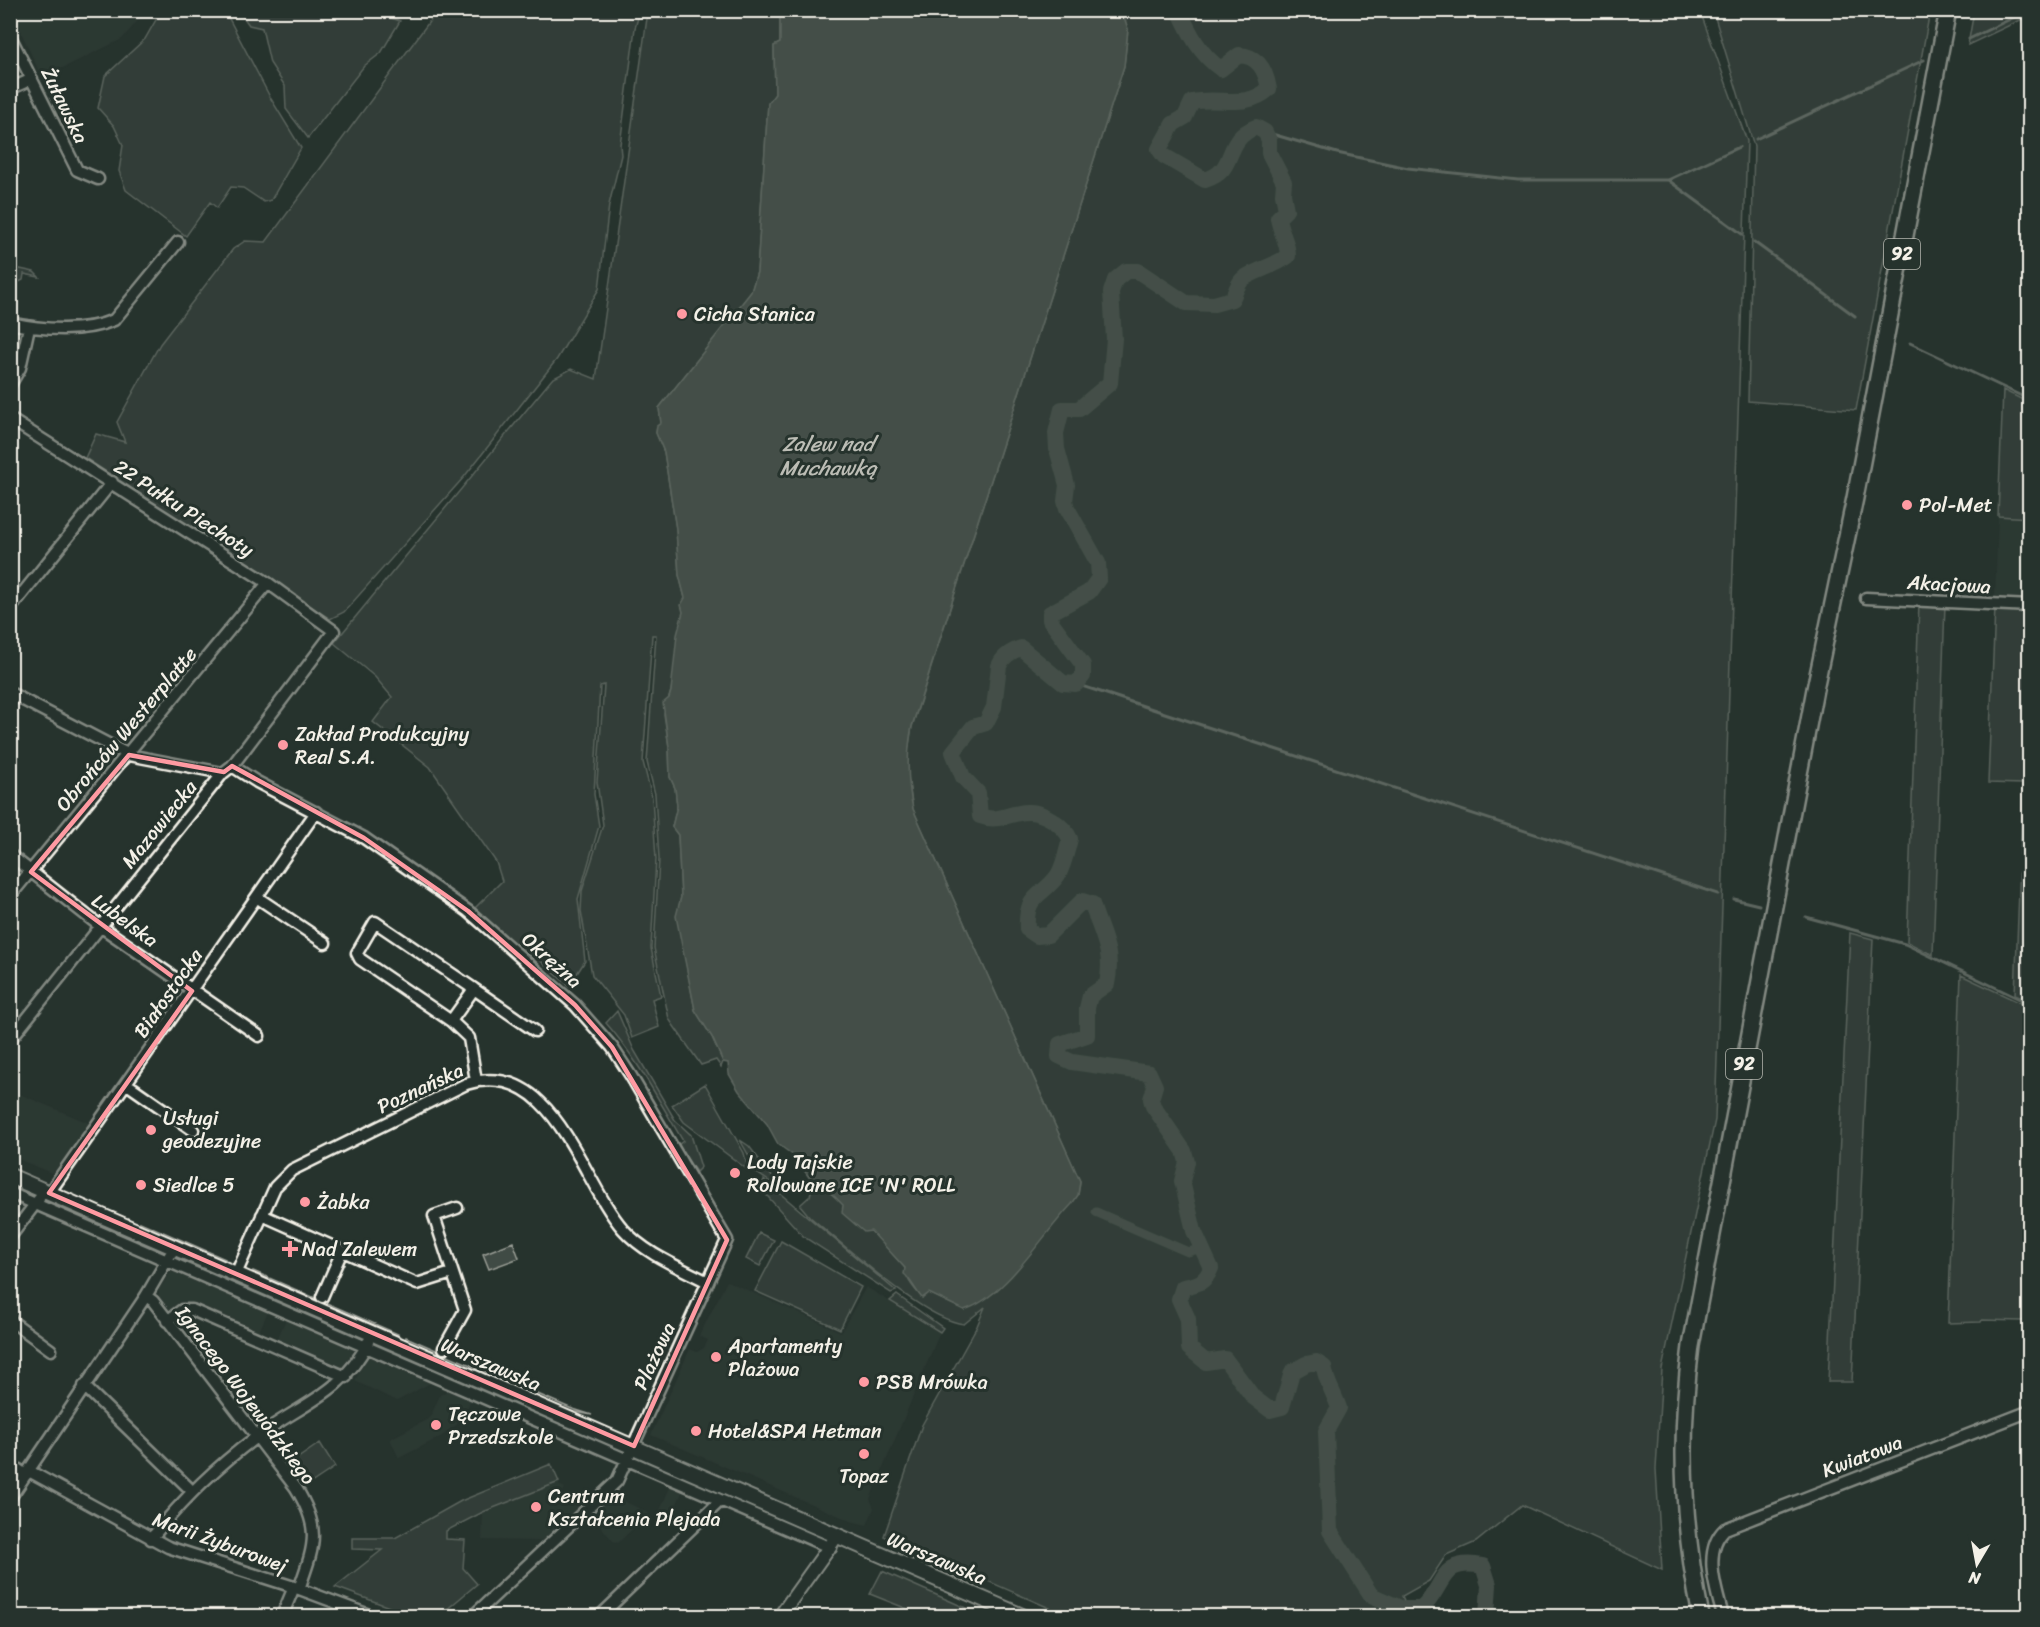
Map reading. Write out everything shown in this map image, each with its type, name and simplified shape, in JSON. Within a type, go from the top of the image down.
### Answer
[{"type":"main road","name":"92","points":[[1701,1617],[1689,1548],[1682,1467],[1684,1411],[1691,1346],[1815,689],[1858,487],[1948,10]]},
{"type":"main road","name":"Warszawska","points":[[10,1176],[634,1446],[834,1542],[1022,1617]]},
{"type":"street","name":"Żuławska","points":[[10,36],[77,170],[98,179]]},
{"type":"street","points":[[10,89],[32,79]]},
{"type":"street","points":[[10,323],[29,327],[83,326],[114,320],[178,242]]},
{"type":"street","points":[[10,385],[20,368],[29,327]]},
{"type":"street","name":"22 Pułku Piechoty","points":[[10,420],[112,482],[268,583],[334,631]]},
{"type":"street","points":[[10,609],[112,482]]},
{"type":"street","name":"Obrońców Westerplatte","points":[[10,896],[268,583]]},
{"type":"street","name":"Akacjowa","points":[[1866,598],[2030,606]]},
{"type":"street","name":"Mazowiecka","points":[[10,1040],[227,769],[334,631]]},
{"type":"street","name":"Okrężna","points":[[10,693],[129,754],[227,769],[257,782],[364,838],[468,911],[547,979],[597,1028],[631,1076],[727,1240],[708,1282]]},
{"type":"street","name":"Białostocka","points":[[10,1237],[47,1192],[127,1084],[316,812]]},
{"type":"street","name":"Lubelska","points":[[10,855],[100,927],[259,1036]]},
{"type":"street","points":[[258,898],[325,943]]},
{"type":"street","points":[[476,1081],[469,1038],[451,1021],[360,959],[357,953],[359,946],[375,922],[535,1031]]},
{"type":"street","points":[[451,1021],[474,989]]},
{"type":"street","name":"Poznańska","points":[[236,1274],[275,1187],[292,1170],[476,1081],[506,1082],[535,1095],[556,1119],[602,1199],[624,1230],[650,1252],[708,1282]]},
{"type":"street","points":[[127,1084],[193,1131]]},
{"type":"street","points":[[10,1194],[719,1502],[834,1542],[780,1617]]},
{"type":"street","points":[[444,1348],[465,1310],[434,1216],[457,1208]]},
{"type":"street","points":[[262,1215],[417,1284],[452,1273]]},
{"type":"street","points":[[10,1498],[146,1296],[174,1247]]},
{"type":"street","points":[[322,1297],[342,1251]]},
{"type":"street","name":"Plażowa","points":[[473,1617],[604,1496],[617,1481],[708,1282]]},
{"type":"street","name":"Ignacego Wojewódzkiego","points":[[146,1296],[296,1488],[310,1514],[314,1543],[297,1588],[282,1617]]},
{"type":"street","points":[[167,1320],[182,1310],[192,1310],[346,1377]]},
{"type":"street","points":[[10,1320],[51,1350]]},
{"type":"street","points":[[150,1539],[192,1491],[255,1437],[346,1377],[372,1334]]},
{"type":"street","points":[[84,1386],[192,1491]]},
{"type":"street","name":"Kwiatowa","points":[[1723,1617],[1713,1568],[1715,1544],[1719,1535],[1729,1527],[2030,1411]]},
{"type":"street","name":"Marii Żyburowej","points":[[10,1464],[150,1539],[297,1588],[372,1617]]},
{"type":"street","points":[[600,1617],[719,1502]]},
{"type":"highlighted area","points":[[129,755],[224,772],[232,766],[364,838],[468,911],[575,1005],[612,1047],[727,1240],[634,1446],[49,1193],[192,991],[31,872]]},
{"type":"shaded area","points":[[11,10],[146,11],[122,39],[42,78]]},
{"type":"shaded area","points":[[161,11],[225,11],[271,99],[301,148],[271,200],[264,202],[243,188],[231,187],[217,208],[210,202],[186,236],[126,190],[119,171],[123,145],[114,126],[98,108],[105,76],[145,39]]},
{"type":"shaded area","points":[[239,11],[381,11],[380,14],[400,21],[381,53],[364,66],[308,138],[286,109],[285,86],[270,63],[262,28],[249,25]]},
{"type":"shaded area","points":[[437,11],[640,11],[635,28],[620,145],[621,155],[609,205],[599,289],[557,359],[464,477],[344,612],[330,619],[85,458],[96,434],[125,442],[117,422],[160,344],[233,249],[245,241],[266,242]]},
{"type":"shaded area","points":[[648,11],[780,11],[780,43],[774,46],[775,94],[768,104],[757,272],[751,292],[659,408],[661,423],[657,426],[656,433],[664,452],[676,529],[679,575],[685,598],[671,691],[664,714],[669,747],[670,777],[675,788],[677,806],[672,827],[678,835],[681,897],[677,916],[695,1010],[712,1037],[723,1062],[721,1067],[716,1060],[701,1065],[669,1019],[654,948],[659,859],[655,794],[647,762],[656,635],[652,635],[643,762],[652,797],[656,859],[651,948],[661,996],[652,999],[659,1027],[632,1038],[624,1015],[592,975],[581,911],[582,891],[603,825],[597,782],[604,685],[600,686],[594,794],[599,826],[578,899],[585,961],[569,986],[528,950],[524,954],[520,951],[475,908],[502,881],[496,862],[430,767],[373,722],[392,697],[375,677],[334,643],[552,379],[571,369],[596,379]]},
{"type":"shaded area","points":[[1122,11],[1700,11],[1747,141],[1715,1120],[1662,1369],[1656,1469],[1662,1570],[1522,1505],[1476,1542],[1446,1555],[1429,1581],[1402,1596],[1411,1616],[1068,1616],[884,1536],[922,1425],[977,1326],[985,1307],[964,1324],[928,1310],[906,1296],[863,1262],[810,1217],[800,1205],[810,1196],[813,1183],[823,1188],[835,1196],[887,1247],[905,1268],[909,1280],[923,1298],[929,1293],[964,1310],[995,1292],[1078,1195],[1080,1181],[913,809],[906,764],[912,727],[1124,66],[1128,29]]},
{"type":"shaded area","points":[[1713,11],[1930,11],[1856,410],[1748,401],[1754,146]]},
{"type":"shaded area","points":[[1974,11],[2029,11],[2029,16],[1968,45]]},
{"type":"shaded area","points":[[11,267],[34,272],[39,277],[24,274],[23,280],[11,286]]},
{"type":"shaded area","points":[[2003,390],[2029,403],[2029,518],[1998,516]]},
{"type":"shaded area","points":[[1998,516],[2029,518],[2029,600],[1995,598]]},
{"type":"shaded area","points":[[1919,603],[1945,604],[1933,955],[1907,942]]},
{"type":"shaded area","points":[[1995,607],[2029,609],[2029,1001],[2015,995],[2023,784],[1988,783]]},
{"type":"shaded area","points":[[1850,933],[1873,939],[1852,1382],[1828,1382]]},
{"type":"shaded area","points":[[1961,975],[2029,1007],[2030,1318],[2022,1321],[1982,1320],[1981,1322],[1948,1323]]},
{"type":"shaded area","points":[[617,1011],[634,1050],[675,1120],[691,1135],[701,1167],[696,1172],[678,1145],[683,1141],[647,1080],[606,1023]]},
{"type":"shaded area","points":[[705,1084],[744,1153],[748,1170],[684,1122],[672,1105]]},
{"type":"shaded area","points":[[10,1090],[91,1124],[64,1164],[51,1173],[11,1156]]},
{"type":"shaded area","points":[[740,1140],[749,1146],[782,1190],[751,1169],[749,1156]]},
{"type":"shaded area","points":[[764,1180],[896,1291],[891,1293],[804,1237],[760,1188]]},
{"type":"shaded area","points":[[68,1210],[150,1246],[160,1253],[66,1214]]},
{"type":"shaded area","points":[[140,1222],[225,1259],[226,1260],[140,1225]]},
{"type":"shaded area","points":[[759,1233],[774,1240],[760,1266],[746,1259]]},
{"type":"shaded area","points":[[781,1241],[861,1287],[840,1329],[755,1291]]},
{"type":"shaded area","points":[[513,1242],[519,1258],[489,1269],[483,1254]]},
{"type":"shaded area","points":[[179,1261],[185,1261],[358,1338]]},
{"type":"shaded area","points":[[180,1270],[269,1309],[257,1336],[183,1304],[169,1312],[159,1300],[159,1289],[170,1273]]},
{"type":"shaded area","points":[[253,1271],[398,1334],[397,1336]]},
{"type":"shaded area","points":[[727,1281],[841,1332],[866,1287],[940,1332],[870,1499],[874,1508],[867,1525],[851,1521],[651,1435],[690,1349],[697,1352],[704,1348],[708,1340],[699,1336]]},
{"type":"shaded area","points":[[897,1295],[943,1328],[940,1332],[890,1301]]},
{"type":"shaded area","points":[[287,1317],[351,1344],[353,1353],[345,1369],[338,1371],[275,1344]]},
{"type":"shaded area","points":[[406,1337],[570,1408],[592,1415],[565,1410],[405,1340]]},
{"type":"shaded area","points":[[370,1353],[434,1381],[397,1401],[355,1381]]},
{"type":"shaded area","name":"Tęczowe Przedszkole","points":[[451,1389],[472,1398],[460,1422],[442,1436],[399,1458],[390,1439],[430,1418],[440,1395]]},
{"type":"shaded area","points":[[320,1443],[335,1467],[302,1489],[285,1467]]},
{"type":"shaded area","points":[[551,1464],[559,1482],[483,1512],[446,1531],[446,1539],[465,1540],[463,1568],[477,1584],[439,1616],[390,1615],[392,1608],[335,1587],[382,1550],[352,1549],[352,1538],[395,1538],[461,1501]]},
{"type":"shaded area","name":"Centrum Kształcenia Plejada","points":[[560,1482],[559,1485],[565,1488],[562,1494],[576,1500],[579,1495],[584,1501],[542,1541],[482,1540],[483,1512]]},
{"type":"shaded area","points":[[671,1485],[683,1490],[669,1522],[657,1517]]},
{"type":"shaded area","points":[[613,1496],[649,1513],[618,1543],[613,1541],[592,1516]]},
{"type":"shaded area","points":[[882,1571],[984,1616],[925,1616],[870,1594]]},
{"type":"water","name":"Zalew nad Muchawką","points":[[780,11],[1122,11],[1128,29],[1124,66],[910,737],[908,768],[913,809],[1080,1181],[1078,1195],[1072,1204],[1022,1264],[994,1292],[964,1310],[929,1293],[922,1298],[904,1274],[905,1268],[871,1231],[864,1232],[842,1213],[843,1205],[826,1188],[813,1183],[794,1156],[778,1144],[767,1124],[739,1091],[729,1074],[728,1063],[723,1062],[712,1037],[695,1010],[676,916],[681,897],[678,835],[672,827],[677,806],[675,788],[670,777],[669,747],[663,703],[669,698],[671,691],[677,635],[683,612],[681,605],[685,598],[679,575],[676,529],[664,452],[656,433],[657,426],[661,423],[659,408],[751,292],[757,272],[768,103],[775,94],[774,46],[780,43]]},
{"type":"waterway","points":[[1179,10],[1187,27],[1207,57],[1221,69],[1239,55],[1252,58],[1266,76],[1269,89],[1251,99],[1241,101],[1192,102],[1185,117],[1173,124],[1159,149],[1164,156],[1205,180],[1222,169],[1233,147],[1245,133],[1256,127],[1265,132],[1269,140],[1269,153],[1284,182],[1283,194],[1286,210],[1278,218],[1288,256],[1244,278],[1232,299],[1214,304],[1186,303],[1138,271],[1126,271],[1115,280],[1111,292],[1114,339],[1110,383],[1079,409],[1062,409],[1056,433],[1057,449],[1067,485],[1065,501],[1067,508],[1098,563],[1099,578],[1089,592],[1050,613],[1050,620],[1083,665],[1083,676],[1076,684],[1063,683],[1021,648],[1011,652],[999,666],[994,707],[986,723],[973,727],[953,752],[963,777],[978,793],[980,816],[998,818],[1033,812],[1046,816],[1058,824],[1070,839],[1058,875],[1032,902],[1027,917],[1027,929],[1037,936],[1048,935],[1082,901],[1092,904],[1108,952],[1107,984],[1090,996],[1087,1008],[1087,1035],[1060,1044],[1059,1056],[1072,1062],[1149,1073],[1155,1086],[1151,1099],[1153,1106],[1184,1151],[1187,1162],[1182,1181],[1194,1231],[1211,1268],[1200,1282],[1183,1287],[1179,1299],[1188,1319],[1189,1348],[1206,1362],[1225,1359],[1253,1397],[1270,1410],[1282,1407],[1292,1372],[1306,1364],[1316,1362],[1324,1367],[1339,1408],[1326,1431],[1330,1531],[1371,1595],[1403,1609],[1421,1609],[1450,1570],[1468,1564],[1483,1566],[1489,1585],[1487,1616]]},
{"type":"waterway","points":[[1969,39],[2029,10]]},
{"type":"waterway","points":[[1756,139],[1924,60]]},
{"type":"waterway","points":[[1265,132],[1337,153],[1408,168],[1518,180],[1668,180],[1739,147]]},
{"type":"waterway","points":[[1668,180],[1742,234]]},
{"type":"waterway","points":[[1754,242],[1855,316]]},
{"type":"waterway","points":[[1910,343],[2030,400]]},
{"type":"waterway","points":[[1076,684],[1718,894]]},
{"type":"waterway","points":[[1734,899],[1759,905]]},
{"type":"waterway","points":[[1806,917],[1905,944],[2030,1004]]},
{"type":"waterway","points":[[1096,1212],[1188,1252],[1202,1248]]},
{"type":"place","name":"Cicha Stanica","points":[[682,314]]},
{"type":"place","name":"Pol-Met","points":[[1907,505]]},
{"type":"place","name":"Zakład Produkcyjny Real S.A.","points":[[283,745]]},
{"type":"place","name":"Usługi geodezyjne","points":[[151,1130]]},
{"type":"place","name":"Lody Tajskie Rollowane ICE 'N' ROLL","points":[[735,1173]]},
{"type":"place","name":"Siedlce 5","points":[[141,1185]]},
{"type":"place","name":"Żabka","points":[[305,1202]]},
{"type":"place","name":"Nad Zalewem","points":[[290,1249]]},
{"type":"place","name":"Apartamenty Plażowa","points":[[716,1357]]},
{"type":"place","name":"PSB Mrówka","points":[[864,1382]]},
{"type":"place","name":"Tęczowe Przedszkole","points":[[436,1425]]},
{"type":"place","name":"Hotel&SPA Hetman","points":[[696,1431]]},
{"type":"place","name":"Topaz","points":[[864,1454]]},
{"type":"place","name":"Centrum Kształcenia Plejada","points":[[536,1507]]}]
